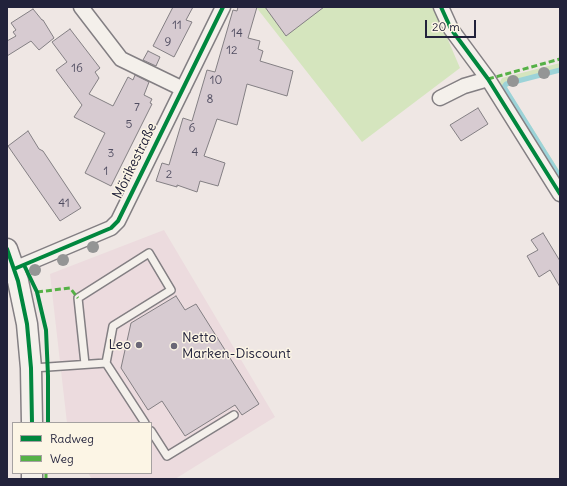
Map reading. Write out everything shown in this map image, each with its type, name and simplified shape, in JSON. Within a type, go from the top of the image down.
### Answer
[{"type":"street","points":[[81,7],[121,59],[183,89]]},
{"type":"street","name":"Mörikestraße","points":[[13,279],[111,228],[118,221],[223,7]]},
{"type":"street","points":[[441,7],[451,29],[488,79],[560,194]]},
{"type":"street","points":[[440,98],[464,86],[488,79]]},
{"type":"street","points":[[7,249],[13,279],[27,324],[31,368],[32,422]]},
{"type":"lane","points":[[85,364],[78,298],[149,253],[171,290],[113,326],[106,363],[145,422]]},
{"type":"lane","points":[[31,368],[106,363]]},
{"type":"lane","points":[[152,433],[167,456],[234,415]]},
{"type":"shaded area","points":[[164,230],[275,417],[175,479],[92,479],[89,474],[152,474],[152,422],[67,422],[50,274]]},
{"type":"green space","points":[[256,7],[434,7],[460,68],[362,142]]},
{"type":"green space","points":[[560,63],[560,71],[509,85],[507,88],[560,172],[560,184],[501,88],[500,82],[502,78]]},
{"type":"building","points":[[173,7],[193,7],[186,20],[192,22],[174,57],[153,46]]},
{"type":"building","points":[[238,7],[257,7],[248,38],[260,41],[258,49],[263,51],[260,61],[293,71],[287,96],[247,84],[237,125],[217,119],[204,156],[225,163],[218,186],[200,181],[197,192],[177,185],[177,187],[156,181],[162,163],[169,165],[183,118],[192,121],[207,70],[215,72],[233,10],[237,11]]},
{"type":"building","points":[[265,7],[324,7],[286,36]]},
{"type":"building","points":[[33,9],[43,20],[54,38],[39,50],[31,41],[7,56],[7,41],[16,36],[13,32],[16,30],[11,23]]},
{"type":"building","points":[[70,29],[100,68],[95,72],[99,78],[89,94],[113,106],[128,77],[133,80],[135,75],[149,82],[144,95],[152,99],[150,103],[152,104],[111,186],[85,173],[105,133],[74,117],[82,105],[56,70],[67,62],[52,42]]},
{"type":"building","points":[[148,51],[160,57],[156,66],[143,60]]},
{"type":"building","points":[[478,108],[488,124],[461,141],[450,125]]},
{"type":"building","points":[[28,131],[81,208],[60,221],[8,146]]},
{"type":"building","points":[[543,233],[560,261],[560,287],[550,270],[539,277],[527,256],[538,250],[531,240]]},
{"type":"building","name":"Netto Marken-Discount","points":[[176,296],[185,310],[196,304],[259,404],[242,415],[235,405],[185,436],[162,401],[148,410],[121,368],[131,323]]},
{"type":"waterway","points":[[560,70],[506,84],[504,87],[560,177]]},
{"type":"marked path","points":[[488,79],[560,59]]},
{"type":"marked path","points":[[37,292],[70,288],[78,298]]},
{"type":"marked path","points":[[46,474],[46,479]]},
{"type":"cycle path","points":[[14,269],[111,228],[118,221],[223,7]]},
{"type":"cycle path","points":[[441,7],[451,29],[488,79],[560,194]]},
{"type":"cycle path","points":[[7,249],[18,281],[27,324],[31,368],[32,422]]},
{"type":"cycle path","points":[[24,265],[37,292],[46,330],[48,422]]},
{"type":"place","name":"Leo","points":[[139,345]]},
{"type":"place","name":"Netto Marken-Discount","points":[[174,346]]}]
